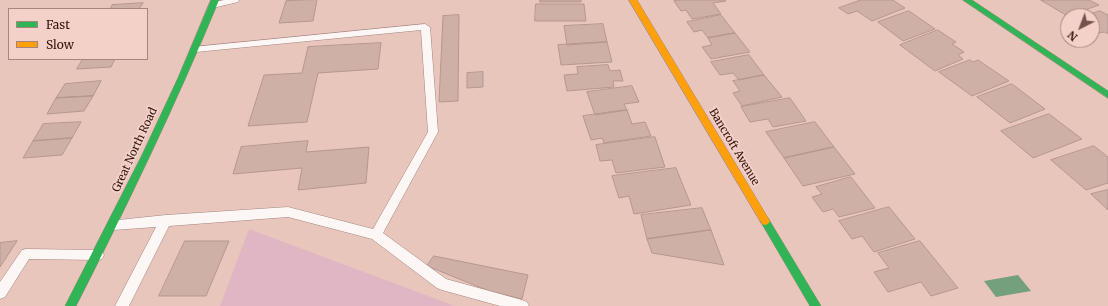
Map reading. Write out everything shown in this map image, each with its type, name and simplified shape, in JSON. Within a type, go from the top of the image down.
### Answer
[{"type":"main road","name":"Bancroft Avenue","points":[[633,0],[816,306]]},
{"type":"main road","points":[[967,0],[1108,95]]},
{"type":"main road","name":"Great North Road","points":[[70,306],[113,225],[196,49],[214,2]]},
{"type":"lane","points":[[214,2],[236,0]]},
{"type":"lane","points":[[196,49],[425,27],[433,132],[376,235]]},
{"type":"lane","points":[[113,225],[288,212],[376,235],[442,284],[522,306]]},
{"type":"lane","points":[[122,306],[166,220]]},
{"type":"lane","points":[[0,293],[26,254],[98,254]]},
{"type":"shaded area","points":[[249,229],[455,306],[220,306]]},
{"type":"shaded area","points":[[1018,275],[1031,291],[996,297],[984,281]]},
{"type":"building","points":[[317,0],[313,21],[279,23],[286,1]]},
{"type":"building","points":[[540,0],[581,0],[581,2],[540,2]]},
{"type":"building","points":[[861,0],[893,0],[905,8],[872,21],[857,11],[848,14],[839,8]]},
{"type":"building","points":[[1041,0],[1089,0],[1099,5],[1091,8],[1060,8],[1060,11]]},
{"type":"building","points":[[674,1],[726,1],[713,3],[721,14],[692,19],[686,10],[681,11]]},
{"type":"building","points":[[143,3],[140,8],[110,8],[112,5]]},
{"type":"building","points":[[536,4],[584,4],[586,21],[535,21]]},
{"type":"building","points":[[909,11],[935,29],[903,41],[878,22]]},
{"type":"building","points":[[1100,11],[1108,15],[1108,34],[1105,32],[1100,33]]},
{"type":"building","points":[[459,15],[458,101],[439,102],[443,16]]},
{"type":"building","points":[[721,15],[735,33],[708,38],[702,30],[694,32],[687,22]]},
{"type":"building","points":[[603,24],[607,42],[567,45],[564,26]]},
{"type":"building","points":[[938,30],[956,42],[952,44],[964,52],[958,55],[963,59],[935,71],[900,45]]},
{"type":"building","points":[[735,33],[750,52],[711,59],[702,47],[712,45],[708,38]]},
{"type":"building","points":[[607,42],[612,62],[561,65],[558,45]]},
{"type":"building","points":[[381,43],[378,69],[318,73],[307,122],[248,126],[264,75],[302,73],[308,47]]},
{"type":"building","points":[[749,55],[764,75],[739,80],[733,73],[720,75],[711,62]]},
{"type":"building","points":[[82,60],[114,60],[111,67],[77,69]]},
{"type":"building","points":[[970,60],[973,62],[978,60],[1009,81],[972,96],[939,72]]},
{"type":"building","points":[[608,65],[610,71],[620,70],[623,81],[613,81],[614,87],[567,91],[564,75],[578,74],[577,67]]},
{"type":"building","points":[[483,72],[483,87],[467,88],[467,73]]},
{"type":"building","points":[[764,75],[782,97],[742,106],[733,93],[740,91],[733,81]]},
{"type":"building","points":[[101,81],[93,96],[56,98],[65,84]]},
{"type":"building","points":[[1012,84],[1045,109],[1010,123],[977,97]]},
{"type":"building","points":[[632,86],[639,102],[624,104],[627,110],[595,115],[587,92]]},
{"type":"building","points":[[93,96],[84,111],[47,114],[56,98]]},
{"type":"building","points":[[790,98],[806,121],[773,127],[768,119],[750,122],[741,107]]},
{"type":"building","points":[[627,110],[632,124],[645,122],[651,136],[604,143],[602,138],[591,140],[583,116]]},
{"type":"building","points":[[1049,114],[1082,139],[1033,158],[1001,131]]},
{"type":"building","points":[[81,122],[72,138],[33,141],[43,124]]},
{"type":"building","points":[[815,122],[834,147],[784,158],[766,132]]},
{"type":"building","points":[[655,137],[665,167],[616,173],[612,160],[600,161],[596,145]]},
{"type":"building","points":[[72,138],[62,155],[23,158],[33,141]]},
{"type":"building","points":[[308,141],[306,152],[369,147],[366,183],[298,190],[302,168],[233,174],[241,147]]},
{"type":"building","points":[[1094,146],[1108,157],[1108,183],[1086,190],[1051,160]]},
{"type":"building","points":[[834,147],[855,174],[803,186],[784,158]]},
{"type":"building","points":[[676,168],[691,205],[634,214],[629,196],[619,198],[612,176]]},
{"type":"building","points":[[851,177],[875,208],[839,217],[833,209],[823,212],[812,197],[822,194],[816,187]]},
{"type":"building","points":[[1108,190],[1108,210],[1091,194]]},
{"type":"building","points":[[889,207],[915,239],[874,252],[862,236],[852,239],[839,221]]},
{"type":"building","points":[[702,208],[711,230],[647,239],[641,215]]},
{"type":"building","points":[[711,230],[724,265],[652,253],[647,239]]},
{"type":"building","points":[[17,241],[0,267],[0,243]]},
{"type":"building","points":[[185,241],[229,241],[206,296],[159,296]]},
{"type":"building","points":[[920,241],[958,288],[931,296],[921,282],[888,292],[874,272],[889,268],[878,253]]},
{"type":"building","points":[[434,256],[528,275],[522,299],[489,291],[427,266]]},
{"type":"traffic: fast","points":[[70,306],[146,155],[182,78],[215,0]]},
{"type":"traffic: fast","points":[[967,0],[1108,95]]},
{"type":"traffic: fast","points":[[765,221],[816,306]]},
{"type":"traffic: slow","points":[[633,0],[765,221]]}]
